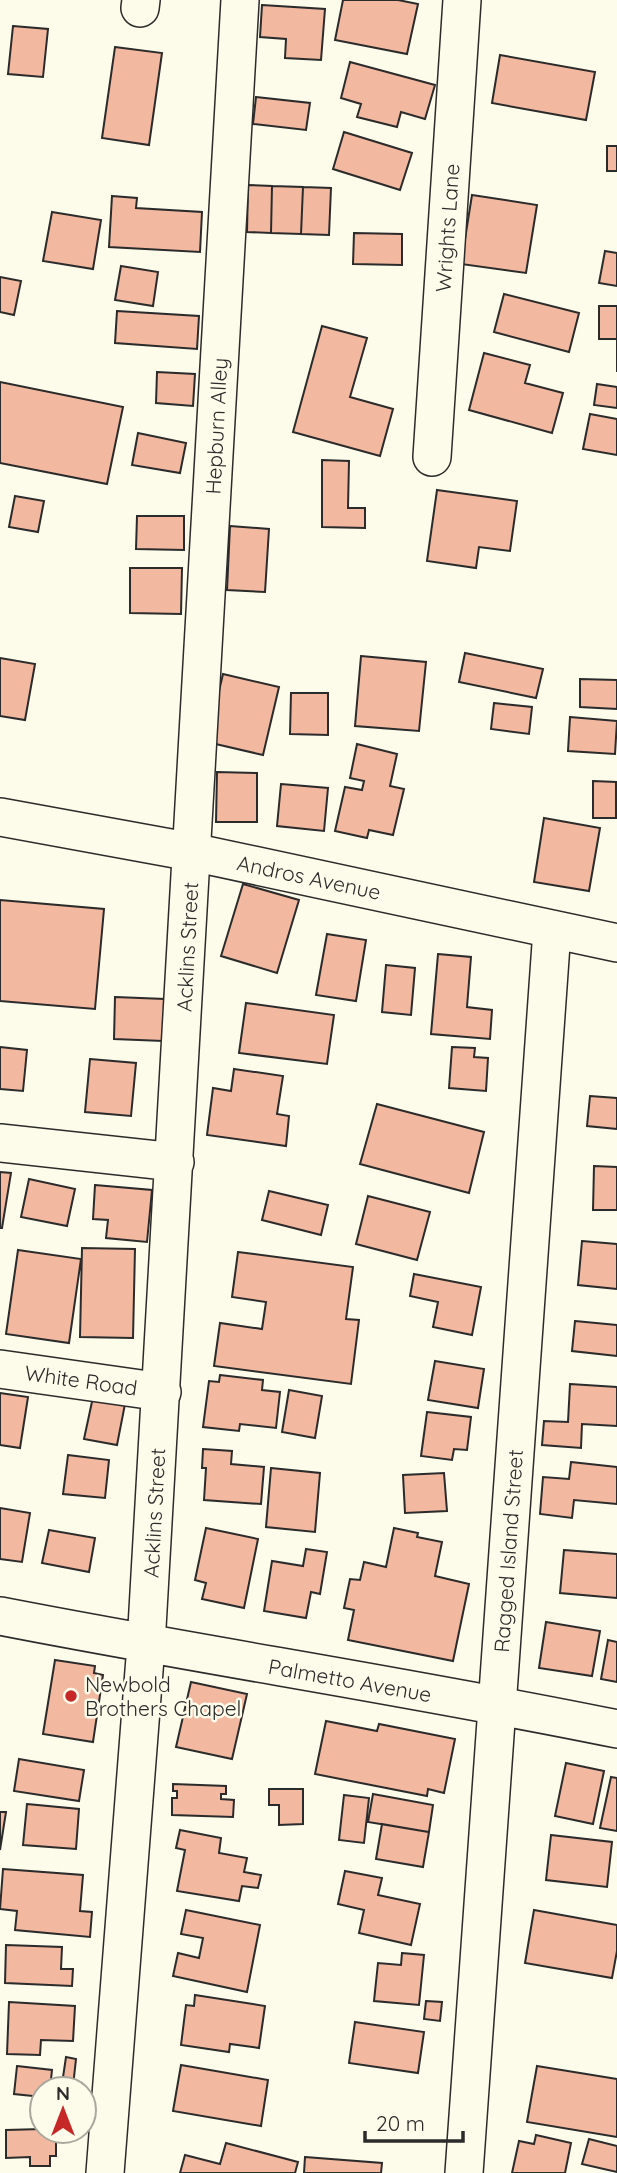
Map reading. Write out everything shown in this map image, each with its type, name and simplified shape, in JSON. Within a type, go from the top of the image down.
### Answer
[{"type":"street","name":"Hepburn Alley","points":[[192,852],[240,0]]},
{"type":"street","name":"Wrights Lane","points":[[432,457],[462,0]]},
{"type":"street","name":"Andros Avenue","points":[[0,817],[192,852],[617,943]]},
{"type":"street","name":"Acklins Street","points":[[104,2173],[146,1645],[192,852]]},
{"type":"street","name":"Ragged Island Street","points":[[464,2173],[552,930]]},
{"type":"street","points":[[0,1143],[175,1162]]},
{"type":"street","name":"White Road","points":[[0,1369],[162,1392]]},
{"type":"street","name":"Palmetto Avenue","points":[[0,1616],[146,1645],[497,1705],[617,1729]]},
{"type":"building","points":[[343,0],[398,0],[418,4],[407,54],[335,40]]},
{"type":"building","points":[[262,5],[325,9],[321,60],[285,58],[286,39],[260,37]]},
{"type":"building","points":[[13,26],[48,29],[43,77],[8,74]]},
{"type":"building","points":[[115,47],[162,53],[149,145],[102,138]]},
{"type":"building","points":[[500,55],[595,72],[586,120],[492,103]]},
{"type":"building","points":[[350,62],[435,85],[425,119],[401,112],[397,127],[357,117],[361,104],[341,98]]},
{"type":"building","points":[[256,97],[310,103],[306,130],[253,124]]},
{"type":"building","points":[[344,132],[412,153],[400,190],[333,169]]},
{"type":"building","points":[[607,146],[617,146],[617,171],[607,171]]},
{"type":"building","points":[[248,185],[272,186],[271,233],[247,232]]},
{"type":"building","points":[[272,186],[303,187],[301,234],[271,233]]},
{"type":"building","points":[[303,187],[331,188],[329,235],[301,234]]},
{"type":"building","points":[[472,195],[537,205],[526,273],[461,264]]},
{"type":"building","points":[[112,196],[137,198],[136,208],[202,212],[200,252],[109,247]]},
{"type":"building","points":[[52,212],[101,220],[93,269],[43,261]]},
{"type":"building","points":[[354,233],[402,234],[402,265],[353,264]]},
{"type":"building","points":[[605,251],[617,253],[617,286],[599,283]]},
{"type":"building","points":[[121,266],[158,272],[153,306],[115,300]]},
{"type":"building","points":[[0,277],[21,281],[14,315],[0,312]]},
{"type":"building","points":[[504,294],[579,313],[569,352],[494,332]]},
{"type":"building","points":[[599,306],[617,306],[617,339],[599,339]]},
{"type":"building","points":[[117,311],[199,316],[197,349],[115,343]]},
{"type":"building","points":[[322,326],[367,338],[350,397],[393,409],[380,456],[293,432]]},
{"type":"building","points":[[484,353],[530,365],[525,383],[563,393],[552,433],[469,410]]},
{"type":"building","points":[[157,372],[195,374],[193,406],[156,403]]},
{"type":"building","points":[[0,382],[123,407],[107,484],[0,463]]},
{"type":"building","points":[[597,384],[617,387],[617,408],[594,405]]},
{"type":"building","points":[[590,414],[617,419],[617,455],[583,449]]},
{"type":"building","points":[[138,433],[186,443],[180,473],[132,465]]},
{"type":"building","points":[[322,460],[349,461],[348,508],[365,508],[365,528],[322,527]]},
{"type":"building","points":[[437,490],[517,501],[510,551],[479,547],[476,568],[427,561]]},
{"type":"building","points":[[15,496],[44,501],[38,532],[9,527]]},
{"type":"building","points":[[137,516],[184,516],[184,550],[136,549]]},
{"type":"building","points":[[230,526],[269,529],[265,592],[227,590]]},
{"type":"building","points":[[130,568],[182,568],[181,614],[130,613]]},
{"type":"building","points":[[465,653],[543,669],[536,698],[459,682]]},
{"type":"building","points":[[361,656],[426,662],[419,731],[355,726]]},
{"type":"building","points":[[0,658],[35,664],[25,720],[0,716]]},
{"type":"building","points":[[223,674],[279,687],[263,755],[207,742]]},
{"type":"building","points":[[580,679],[617,680],[617,709],[580,707]]},
{"type":"building","points":[[291,693],[328,693],[328,735],[290,734]]},
{"type":"building","points":[[494,703],[532,707],[529,734],[491,729]]},
{"type":"building","points":[[570,717],[617,721],[615,754],[568,751]]},
{"type":"building","points":[[357,744],[397,754],[390,786],[404,789],[393,835],[369,830],[367,838],[335,831],[345,787],[362,790],[364,781],[350,778]]},
{"type":"building","points":[[217,772],[257,773],[257,822],[216,822]]},
{"type":"building","points":[[593,781],[616,782],[616,818],[593,818]]},
{"type":"building","points":[[281,784],[328,788],[324,831],[277,826]]},
{"type":"building","points":[[544,818],[600,828],[589,891],[534,882]]},
{"type":"building","points":[[243,884],[299,900],[277,973],[221,956]]},
{"type":"building","points":[[0,900],[104,909],[95,1009],[0,1001]]},
{"type":"building","points":[[327,934],[366,940],[356,1001],[316,995]]},
{"type":"building","points":[[438,954],[471,957],[467,1007],[492,1010],[490,1039],[431,1034]]},
{"type":"building","points":[[386,965],[415,968],[411,1015],[382,1012]]},
{"type":"building","points":[[115,997],[165,999],[163,1041],[114,1039]]},
{"type":"building","points":[[246,1003],[334,1015],[327,1064],[239,1053]]},
{"type":"building","points":[[0,1047],[27,1050],[23,1091],[0,1089]]},
{"type":"building","points":[[452,1047],[475,1048],[474,1057],[488,1058],[486,1091],[449,1088]]},
{"type":"building","points":[[90,1059],[136,1063],[131,1116],[85,1112]]},
{"type":"building","points":[[234,1069],[283,1076],[277,1114],[289,1116],[286,1146],[207,1135],[213,1088],[231,1091]]},
{"type":"building","points":[[590,1096],[617,1098],[617,1129],[587,1126]]},
{"type":"building","points":[[377,1104],[484,1132],[469,1193],[360,1164]]},
{"type":"building","points":[[594,1166],[617,1167],[617,1210],[593,1210]]},
{"type":"building","points":[[0,1172],[11,1173],[2,1228],[0,1228]]},
{"type":"building","points":[[29,1179],[75,1189],[67,1226],[21,1217]]},
{"type":"building","points":[[95,1185],[152,1190],[147,1242],[106,1238],[108,1220],[93,1219]]},
{"type":"building","points":[[269,1191],[328,1205],[321,1235],[262,1220]]},
{"type":"building","points":[[368,1196],[430,1212],[417,1260],[356,1244]]},
{"type":"building","points":[[582,1241],[617,1244],[617,1289],[578,1285]]},
{"type":"building","points":[[82,1248],[135,1249],[133,1338],[80,1337]]},
{"type":"building","points":[[18,1250],[81,1259],[69,1343],[6,1334]]},
{"type":"building","points":[[238,1252],[353,1267],[346,1319],[359,1320],[351,1384],[214,1366],[220,1323],[262,1329],[266,1302],[232,1297]]},
{"type":"building","points":[[414,1274],[481,1287],[472,1335],[433,1327],[438,1302],[410,1296]]},
{"type":"building","points":[[575,1321],[617,1325],[617,1356],[572,1351]]},
{"type":"building","points":[[435,1361],[484,1369],[478,1408],[428,1400]]},
{"type":"building","points":[[220,1375],[263,1380],[262,1390],[280,1392],[276,1428],[240,1424],[239,1431],[203,1427],[209,1381],[219,1382]]},
{"type":"building","points":[[570,1384],[617,1387],[617,1426],[582,1424],[581,1448],[542,1445],[544,1421],[568,1422]]},
{"type":"building","points":[[289,1390],[322,1396],[315,1438],[282,1432]]},
{"type":"building","points":[[0,1393],[28,1397],[20,1448],[0,1445]]},
{"type":"building","points":[[93,1397],[125,1404],[117,1445],[84,1439]]},
{"type":"building","points":[[427,1412],[471,1417],[467,1450],[454,1449],[452,1460],[421,1456]]},
{"type":"building","points":[[203,1449],[232,1451],[231,1464],[264,1467],[261,1504],[204,1500],[206,1468],[202,1468]]},
{"type":"building","points":[[68,1455],[109,1460],[105,1498],[63,1494]]},
{"type":"building","points":[[571,1462],[617,1467],[617,1504],[574,1500],[572,1518],[540,1514],[543,1477],[569,1479]]},
{"type":"building","points":[[271,1468],[320,1473],[315,1532],[266,1527]]},
{"type":"building","points":[[444,1473],[447,1511],[405,1513],[403,1475]]},
{"type":"building","points":[[0,1508],[30,1513],[22,1562],[0,1559]]},
{"type":"building","points":[[206,1528],[258,1539],[244,1608],[202,1599],[206,1583],[195,1580]]},
{"type":"building","points":[[394,1528],[418,1533],[417,1537],[442,1542],[435,1576],[469,1584],[453,1661],[348,1640],[354,1610],[344,1608],[350,1579],[360,1580],[364,1562],[386,1567]]},
{"type":"building","points":[[49,1530],[95,1538],[89,1572],[42,1563]]},
{"type":"building","points":[[306,1549],[327,1552],[320,1594],[311,1592],[306,1618],[264,1611],[272,1561],[303,1566]]},
{"type":"building","points":[[564,1550],[617,1554],[617,1598],[560,1593]]},
{"type":"building","points":[[546,1622],[600,1631],[592,1676],[539,1668]]},
{"type":"building","points":[[608,1640],[617,1642],[617,1682],[601,1679]]},
{"type":"building","points":[[55,1660],[95,1666],[94,1673],[103,1675],[93,1742],[43,1734]]},
{"type":"building","points":[[191,1682],[247,1694],[232,1759],[176,1747]]},
{"type":"building","points":[[326,1721],[377,1731],[379,1724],[455,1739],[444,1793],[428,1789],[427,1796],[315,1774]]},
{"type":"building","points":[[19,1759],[84,1770],[79,1801],[14,1791]]},
{"type":"building","points":[[566,1763],[604,1771],[593,1824],[555,1816]]},
{"type":"building","points":[[611,1777],[617,1778],[617,1831],[600,1828]]},
{"type":"building","points":[[173,1784],[226,1786],[226,1794],[221,1794],[221,1799],[234,1800],[233,1817],[172,1815],[172,1798],[177,1798]]},
{"type":"building","points":[[269,1789],[303,1789],[303,1824],[279,1825],[279,1805],[269,1805]]},
{"type":"building","points":[[373,1794],[433,1805],[429,1832],[368,1822]]},
{"type":"building","points":[[344,1795],[369,1798],[364,1843],[339,1840]]},
{"type":"building","points":[[27,1804],[79,1809],[76,1849],[23,1845]]},
{"type":"building","points":[[0,1812],[6,1812],[0,1850]]},
{"type":"building","points":[[382,1824],[429,1832],[423,1867],[376,1859]]},
{"type":"building","points":[[180,1830],[221,1838],[219,1853],[247,1858],[244,1872],[261,1875],[258,1888],[242,1886],[239,1901],[177,1891],[185,1850],[176,1848]]},
{"type":"building","points":[[551,1835],[612,1842],[607,1887],[546,1880]]},
{"type":"building","points":[[3,1869],[83,1875],[80,1911],[92,1912],[90,1937],[15,1930],[17,1911],[0,1909]]},
{"type":"building","points":[[345,1871],[382,1878],[378,1895],[420,1904],[411,1945],[359,1933],[364,1910],[338,1904]]},
{"type":"building","points":[[186,1910],[260,1925],[247,1992],[173,1976],[178,1953],[199,1958],[203,1938],[181,1934]]},
{"type":"building","points":[[534,1910],[617,1925],[617,1951],[612,1978],[525,1963]]},
{"type":"building","points":[[6,1945],[62,1947],[61,1969],[73,1969],[72,1986],[5,1983]]},
{"type":"building","points":[[402,1953],[424,1955],[419,2005],[374,2001],[378,1963],[401,1965]]},
{"type":"building","points":[[195,1995],[265,2006],[259,2048],[230,2044],[229,2052],[181,2045],[186,2005],[194,2006]]},
{"type":"building","points":[[426,2001],[442,2002],[440,2021],[424,2019]]},
{"type":"building","points":[[9,2002],[75,2006],[73,2041],[41,2040],[40,2055],[7,2054]]},
{"type":"building","points":[[355,2022],[424,2032],[418,2073],[349,2063]]},
{"type":"building","points":[[66,2057],[76,2059],[74,2075],[63,2075]]},
{"type":"building","points":[[181,2065],[268,2080],[261,2126],[173,2111]]},
{"type":"building","points":[[17,2066],[52,2070],[51,2075],[28,2075],[28,2096],[14,2094]]},
{"type":"building","points":[[537,2066],[617,2079],[617,2137],[527,2122]]},
{"type":"building","points":[[28,2129],[28,2145],[56,2145],[56,2156],[50,2156],[50,2166],[30,2166],[30,2157],[6,2158],[6,2130]]},
{"type":"building","points":[[536,2135],[571,2143],[565,2173],[512,2173],[519,2141],[534,2144]]},
{"type":"building","points":[[589,2139],[617,2146],[617,2172],[582,2164]]},
{"type":"building","points":[[226,2143],[298,2162],[295,2173],[180,2173],[185,2155],[220,2164]]},
{"type":"building","points":[[305,2157],[382,2163],[381,2173],[304,2173]]},
{"type":"place","name":"Newbold Brothers Chapel","points":[[71,1696]]}]
